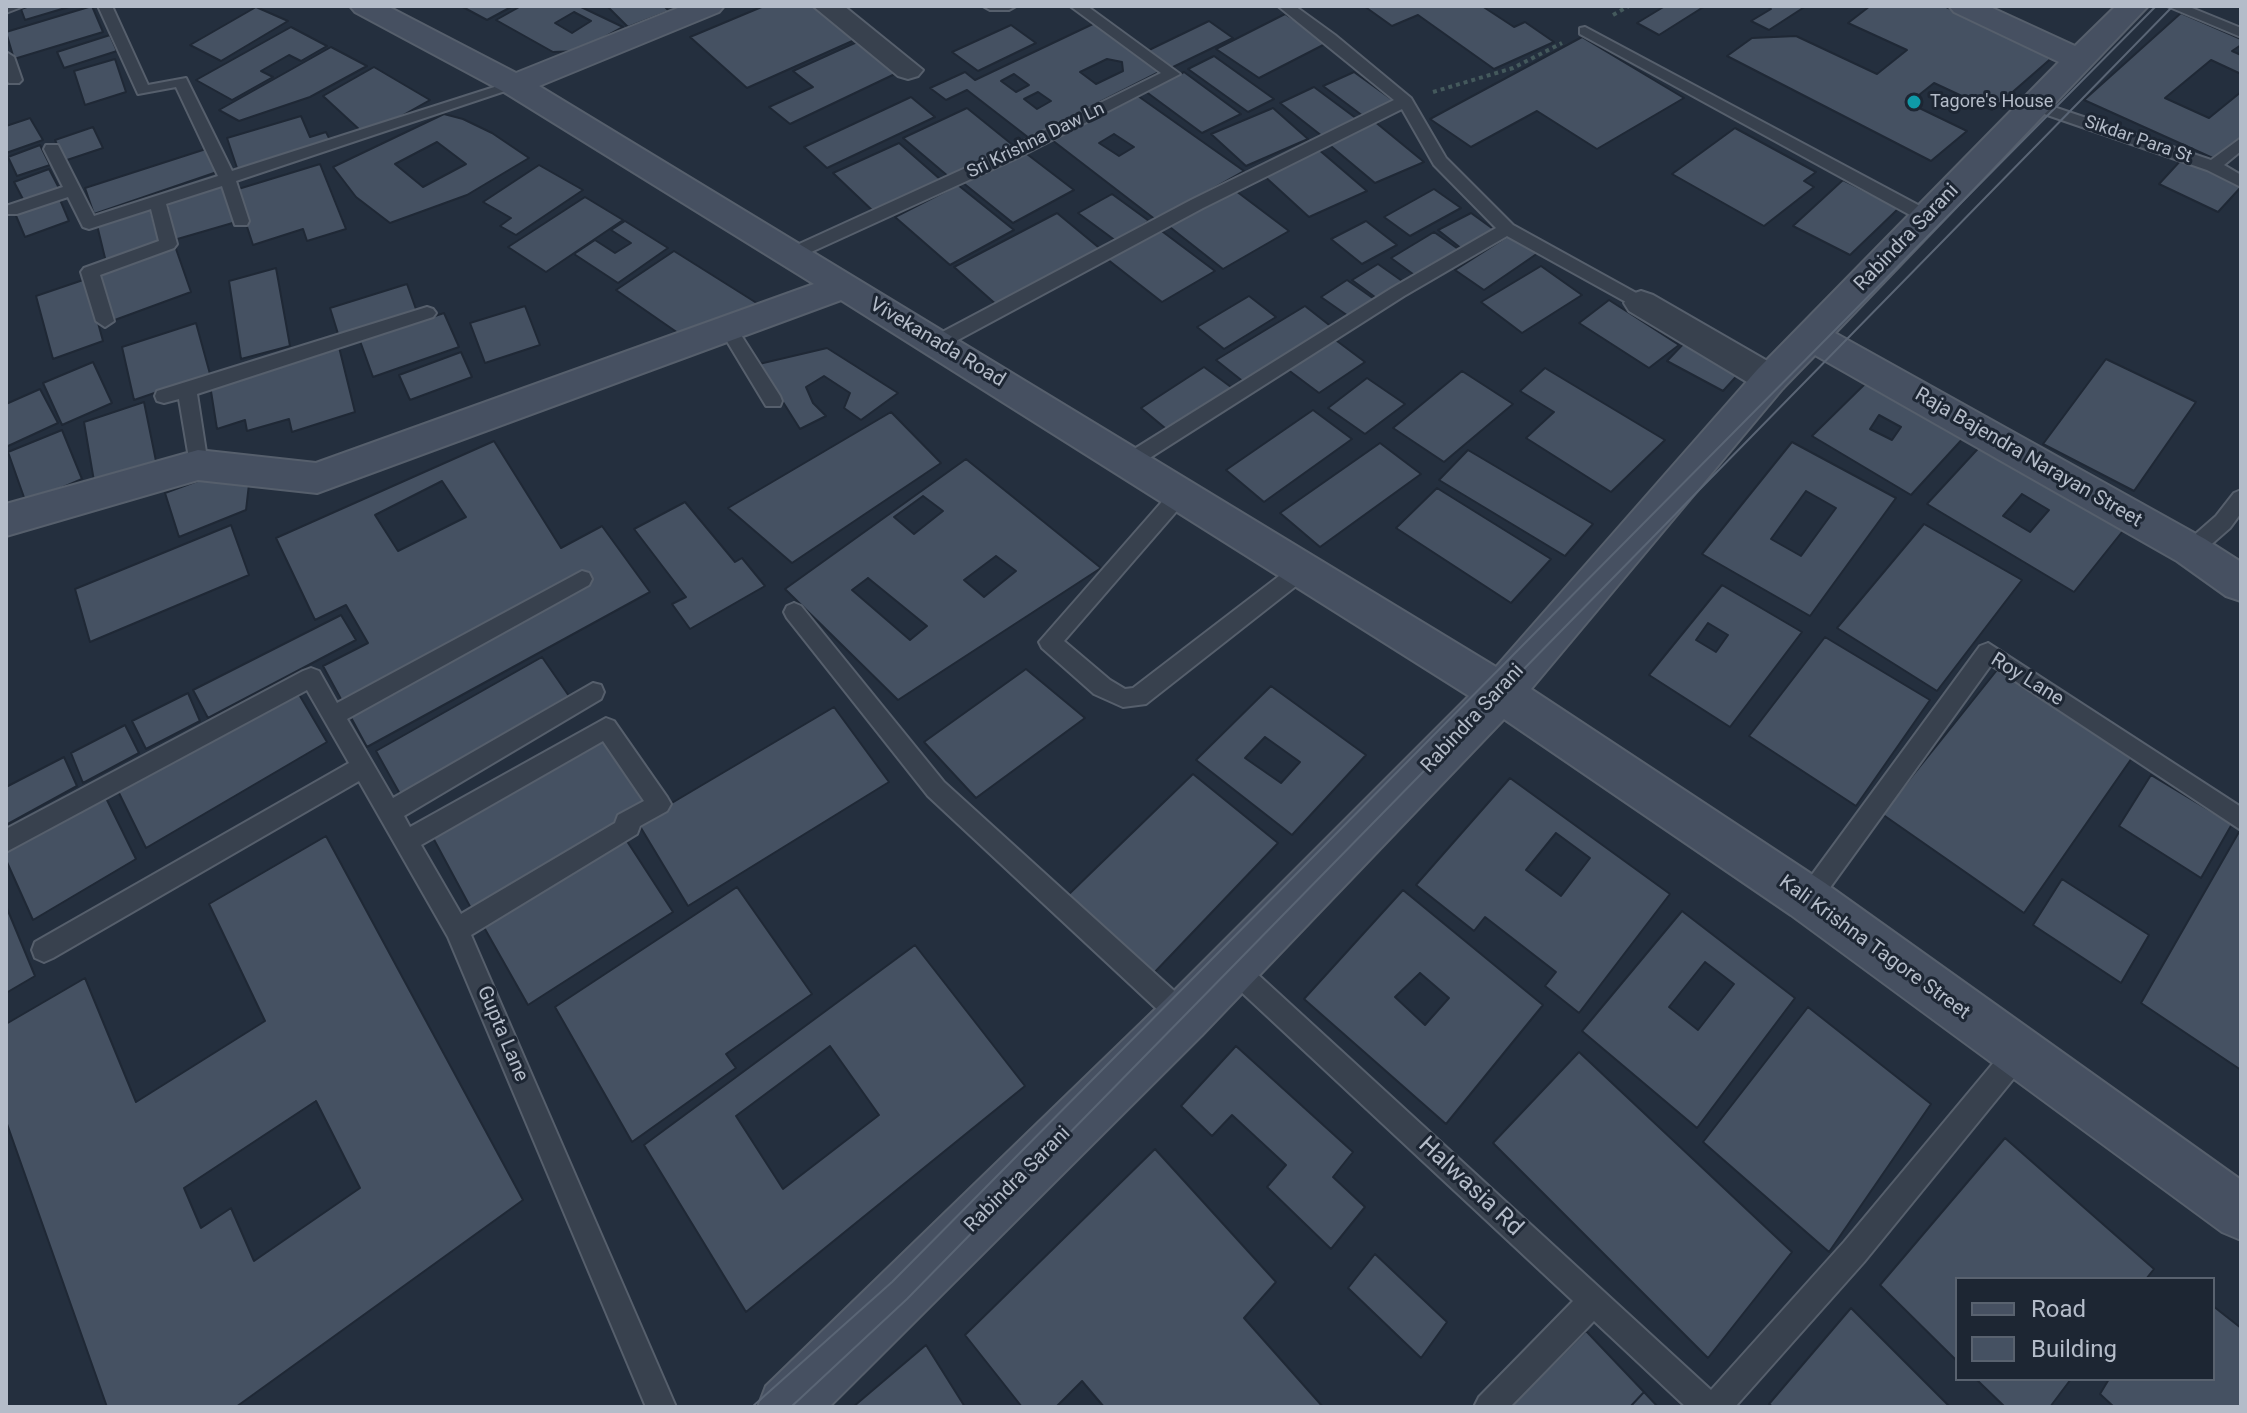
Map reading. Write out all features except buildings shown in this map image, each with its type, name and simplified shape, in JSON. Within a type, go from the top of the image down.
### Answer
[{"type":"main road","name":"Vivekanada Road","points":[[365,6],[515,85],[1130,461],[1501,693]]},
{"type":"main road","points":[[515,85],[709,6]]},
{"type":"main road","points":[[1964,6],[2080,60]]},
{"type":"main road","name":"Rabindra Sarani","points":[[787,1407],[1184,1017],[1501,693],[1770,379],[2033,105],[2133,6]]},
{"type":"main road","points":[[6,520],[198,465],[317,478],[844,286]]},
{"type":"main road","name":"Raja Bajendra Narayan Street","points":[[1813,337],[2191,550],[2241,584]]},
{"type":"main road","name":"Kali Krishna Tagore Street","points":[[1501,693],[1808,899],[2241,1213]]},
{"type":"street","points":[[827,6],[908,70]]},
{"type":"street","points":[[1641,303],[1770,379]]},
{"type":"lane","points":[[6,9],[17,6]]},
{"type":"lane","points":[[105,6],[143,91],[181,81],[227,177],[241,221]]},
{"type":"lane","points":[[990,6],[1009,6]]},
{"type":"lane","name":"Sri Krishna Daw Ln","points":[[792,254],[1011,154],[1172,74],[1077,6]]},
{"type":"lane","points":[[1285,6],[1330,38],[1405,101],[1440,161],[1507,229],[1641,303]]},
{"type":"lane","points":[[2174,6],[2241,33]]},
{"type":"lane","points":[[1585,31],[1927,217]]},
{"type":"lane","points":[[6,57],[14,80]]},
{"type":"lane","points":[[52,149],[89,223],[515,85]]},
{"type":"lane","points":[[937,343],[1197,204],[1405,101]]},
{"type":"lane","name":"Sikdar Para St","points":[[2033,105],[2213,166],[2241,182]]},
{"type":"lane","points":[[2213,166],[2241,143]]},
{"type":"lane","points":[[11,210],[72,190]]},
{"type":"lane","points":[[105,321],[90,272],[168,244],[157,200]]},
{"type":"lane","points":[[1130,461],[1398,292],[1507,229]]},
{"type":"lane","points":[[164,396],[427,313]]},
{"type":"lane","points":[[728,328],[773,401]]},
{"type":"lane","points":[[187,390],[198,465]]},
{"type":"lane","points":[[1181,493],[1050,642],[1102,687],[1123,698],[1138,697],[1303,569]]},
{"type":"lane","points":[[2191,550],[2223,522],[2241,498]]},
{"type":"lane","points":[[333,716],[582,579]]},
{"type":"lane","points":[[794,612],[936,789],[1184,1017]]},
{"type":"lane","name":"Roy Lane","points":[[1808,899],[1988,652],[2241,820]]},
{"type":"lane","name":"Gupta Lane","points":[[6,841],[311,677],[457,930],[661,1407]]},
{"type":"lane","points":[[389,812],[593,692]]},
{"type":"lane","points":[[406,841],[606,728],[659,804],[626,822],[629,827],[457,930]]},
{"type":"lane","points":[[44,950],[363,767]]},
{"type":"lane","name":"Halwasia Rd","points":[[1232,967],[1708,1407]]},
{"type":"lane","points":[[1715,1407],[1854,1252],[2019,1052]]},
{"type":"lane","points":[[1489,1407],[1594,1300]]},
{"type":"path","points":[[1405,101],[1513,68],[1629,6]]},
{"type":"tram line","points":[[752,1407],[892,1282],[2156,6]]},
{"type":"tram line","points":[[791,1407],[907,1299],[2173,6]]},
{"type":"place","name":"Tagore's House","points":[[1914,102]]}]
